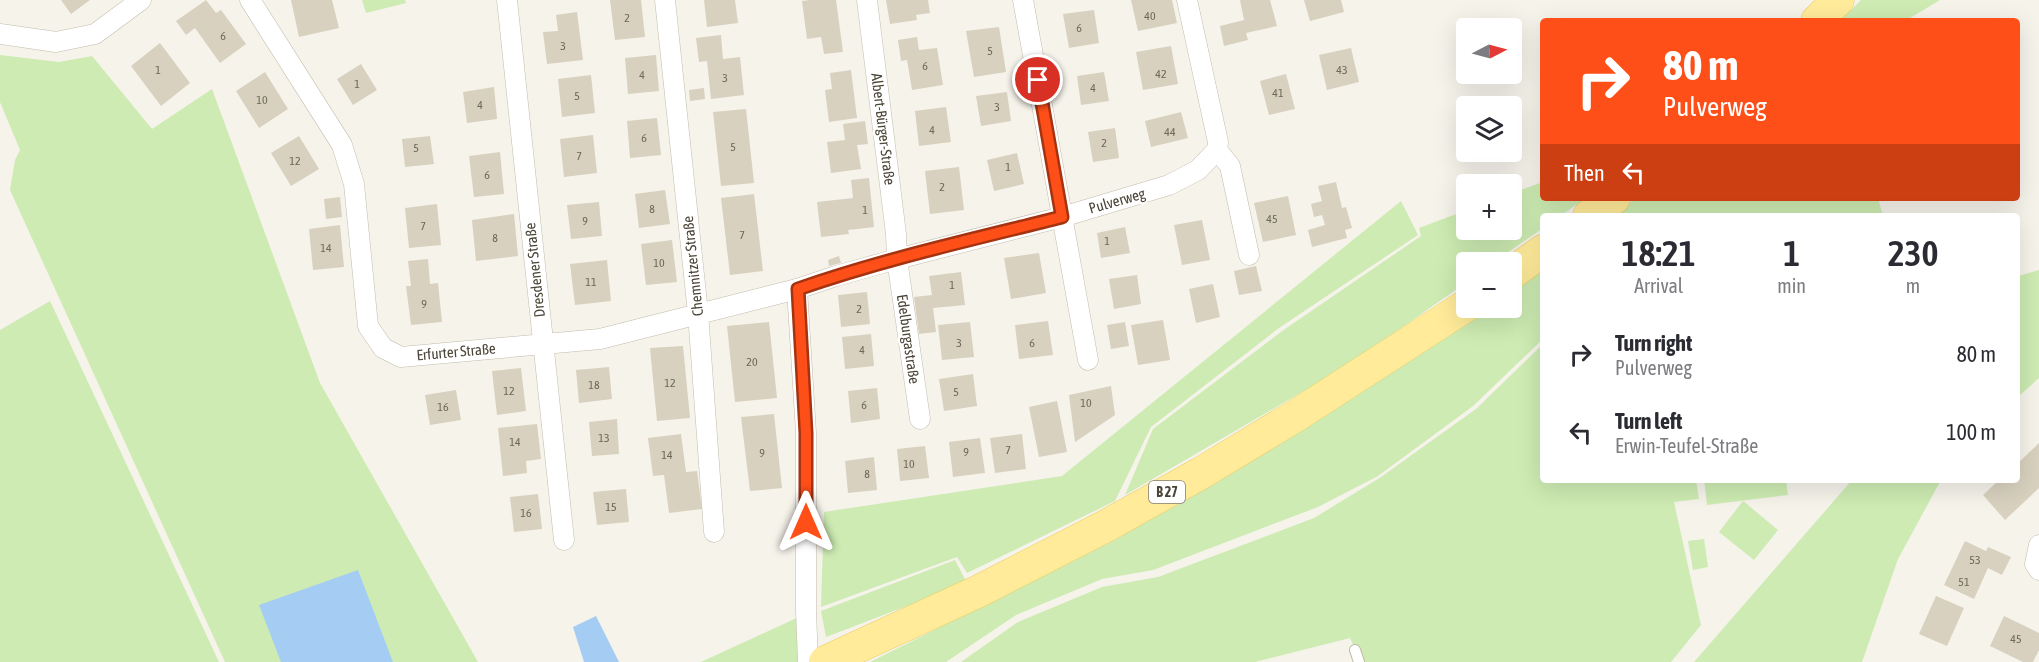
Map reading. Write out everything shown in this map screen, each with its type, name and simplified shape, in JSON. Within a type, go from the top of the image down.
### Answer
[{"type":"main road","points":[[1820,18],[1838,0]]},
{"type":"main road","points":[[1593,213],[1610,201]]},
{"type":"main road","points":[[1522,266],[1540,253]]},
{"type":"main road","name":"B 27","points":[[838,656],[979,591],[1104,527],[1297,415],[1456,312]]},
{"type":"street","points":[[0,34],[56,42],[95,34],[141,0]]},
{"type":"street","name":"Erfurter Straße","points":[[250,0],[342,146],[354,184],[368,326],[383,348],[401,357],[600,339],[798,289]]},
{"type":"street","name":"Dresdener Straße","points":[[507,0],[564,540]]},
{"type":"street","name":"Chemnitzer Straße","points":[[665,0],[698,314],[714,532]]},
{"type":"street","name":"Albert-Bürger-Straße","points":[[867,0],[896,234],[897,259]]},
{"type":"street","points":[[1023,0],[1088,360]]},
{"type":"street","points":[[1188,0],[1214,115],[1218,142],[1216,150],[1230,166],[1249,255]]},
{"type":"street","name":"Pulverweg","points":[[798,289],[836,276],[1062,217],[1169,185],[1198,170],[1216,150]]},
{"type":"street","name":"Edelburgastraße","points":[[897,259],[920,420]]},
{"type":"street","points":[[798,289],[806,433],[808,662]]},
{"type":"street","points":[[2039,545],[2035,564],[2039,570]]},
{"type":"lane","points":[[1354,650],[1359,662]]},
{"type":"green space","points":[[362,0],[405,0],[406,3],[366,13]]},
{"type":"green space","points":[[1861,0],[1940,0],[1910,18],[1843,18]]},
{"type":"green space","points":[[0,55],[59,62],[92,56],[152,129],[212,89],[320,383],[478,662],[225,662],[10,190],[15,160],[20,150],[0,102]]},
{"type":"green space","points":[[1540,183],[1540,201],[1582,201],[1564,213],[1540,213],[1540,230],[1508,252],[1456,252],[1456,290],[1347,366],[1125,495],[1153,429],[1285,329],[1421,236],[1419,228],[1456,214],[1456,240],[1522,240],[1522,189]]},
{"type":"green space","points":[[1401,201],[1418,235],[1279,328],[1151,427],[1115,501],[967,573],[957,557],[821,607],[824,512],[1062,476]]},
{"type":"green space","points":[[1632,201],[1879,201],[1882,213],[1618,213]]},
{"type":"green space","points":[[1540,270],[1540,342],[1473,406],[1378,476],[1318,507],[1153,570],[1102,579],[1016,615],[946,662],[870,662],[1115,540],[1301,430],[1474,318],[1522,318],[1522,283]]},
{"type":"green space","points":[[2039,270],[2039,378],[2020,395],[2020,275]]},
{"type":"green space","points":[[50,301],[219,662],[0,662],[0,330]]},
{"type":"green space","points":[[1540,347],[1540,483],[1696,483],[1699,499],[1674,502],[1701,625],[1671,662],[1361,662],[1350,638],[1255,662],[961,662],[1018,622],[1102,587],[1158,577],[1314,518],[1381,477],[1476,409]]},
{"type":"green space","points":[[1704,483],[1786,483],[1788,495],[1707,505]]},
{"type":"green space","points":[[1849,483],[1939,483],[1898,559],[1862,662],[1694,662]]},
{"type":"green space","points":[[1743,501],[1778,530],[1754,560],[1719,532]]},
{"type":"green space","points":[[1704,539],[1708,567],[1693,570],[1688,541]]},
{"type":"green space","points":[[955,560],[967,583],[826,637],[821,611]]},
{"type":"green space","points":[[801,616],[803,662],[701,662]]},
{"type":"water","points":[[358,570],[393,662],[281,662],[259,605]]},
{"type":"water","points":[[596,616],[619,662],[584,662],[573,627]]},
{"type":"building","points":[[61,0],[90,0],[71,14]]},
{"type":"building","points":[[206,0],[216,13],[221,10],[246,44],[220,63],[195,28],[186,35],[176,21]]},
{"type":"building","points":[[291,0],[332,0],[339,28],[299,37]]},
{"type":"building","points":[[610,0],[641,0],[645,37],[615,40]]},
{"type":"building","points":[[704,0],[735,0],[738,23],[707,27]]},
{"type":"building","points":[[836,0],[843,52],[824,54],[821,37],[807,39],[802,1]]},
{"type":"building","points":[[886,0],[928,0],[930,13],[916,15],[917,20],[890,24]]},
{"type":"building","points":[[1131,0],[1172,0],[1177,23],[1138,31]]},
{"type":"building","points":[[1240,0],[1270,0],[1277,26],[1246,33],[1248,40],[1224,46],[1220,26],[1244,20]]},
{"type":"building","points":[[1304,0],[1341,0],[1344,12],[1310,21]]},
{"type":"building","points":[[1094,10],[1099,43],[1069,48],[1063,14]]},
{"type":"building","points":[[577,12],[583,60],[547,64],[543,32],[558,31],[556,15]]},
{"type":"building","points":[[999,27],[1006,72],[974,77],[966,31]]},
{"type":"building","points":[[721,35],[723,59],[740,57],[744,95],[711,99],[707,61],[699,62],[696,38]]},
{"type":"building","points":[[917,37],[919,50],[937,48],[943,85],[912,90],[907,60],[901,61],[898,40]]},
{"type":"building","points":[[160,43],[190,83],[161,106],[131,66]]},
{"type":"building","points":[[1171,46],[1178,84],[1143,90],[1136,52]]},
{"type":"building","points":[[1351,48],[1359,82],[1327,90],[1319,55]]},
{"type":"building","points":[[656,55],[659,91],[628,94],[625,58]]},
{"type":"building","points":[[361,64],[377,90],[353,105],[337,79]]},
{"type":"building","points":[[851,70],[857,118],[829,122],[825,90],[832,89],[830,73]]},
{"type":"building","points":[[265,72],[288,109],[259,128],[236,91]]},
{"type":"building","points":[[1104,72],[1109,101],[1081,105],[1077,76]]},
{"type":"building","points":[[1286,74],[1295,109],[1269,115],[1260,81]]},
{"type":"building","points":[[591,75],[595,113],[562,117],[558,79]]},
{"type":"building","points":[[494,87],[497,119],[467,123],[463,92]]},
{"type":"building","points":[[704,88],[705,99],[690,101],[689,90]]},
{"type":"building","points":[[1007,92],[1011,121],[981,126],[976,96]]},
{"type":"building","points":[[946,107],[951,142],[919,146],[915,111]]},
{"type":"building","points":[[746,109],[754,183],[721,186],[713,112]]},
{"type":"building","points":[[1181,112],[1188,138],[1151,147],[1145,121]]},
{"type":"building","points":[[657,118],[661,155],[630,158],[627,121]]},
{"type":"building","points":[[865,121],[868,144],[857,145],[861,169],[831,173],[827,142],[845,140],[843,124]]},
{"type":"building","points":[[1115,128],[1119,158],[1093,162],[1088,132]]},
{"type":"building","points":[[593,135],[597,173],[564,177],[560,139]]},
{"type":"building","points":[[299,136],[319,169],[291,186],[271,153]]},
{"type":"building","points":[[430,136],[434,164],[405,167],[402,139]]},
{"type":"building","points":[[500,152],[504,194],[474,197],[469,156]]},
{"type":"building","points":[[1017,153],[1024,184],[994,191],[987,160]]},
{"type":"building","points":[[959,167],[964,210],[930,214],[925,171]]},
{"type":"building","points":[[869,178],[874,227],[848,230],[849,234],[821,237],[817,202],[853,198],[851,180]]},
{"type":"building","points":[[1336,182],[1342,208],[1346,207],[1352,228],[1345,230],[1347,238],[1312,247],[1308,230],[1325,225],[1322,215],[1314,217],[1311,204],[1322,201],[1318,186]]},
{"type":"building","points":[[665,190],[670,224],[639,228],[635,194]]},
{"type":"building","points":[[754,194],[763,271],[730,275],[721,198]]},
{"type":"building","points":[[1288,196],[1296,235],[1263,242],[1254,203]]},
{"type":"building","points":[[340,197],[342,217],[326,219],[324,199]]},
{"type":"building","points":[[599,202],[602,236],[571,239],[567,205]]},
{"type":"building","points":[[437,204],[441,245],[409,248],[405,208]]},
{"type":"building","points":[[514,214],[518,256],[476,261],[472,220]]},
{"type":"building","points":[[1202,220],[1210,260],[1182,265],[1174,225]]},
{"type":"building","points":[[340,225],[344,267],[313,270],[309,229]]},
{"type":"building","points":[[1125,227],[1130,253],[1101,258],[1097,233]]},
{"type":"building","points":[[672,240],[677,282],[646,285],[641,244]]},
{"type":"building","points":[[1039,253],[1046,293],[1011,299],[1004,258]]},
{"type":"building","points":[[839,256],[841,263],[829,266],[828,260]]},
{"type":"building","points":[[428,259],[430,284],[438,283],[442,322],[411,325],[406,286],[411,286],[408,261]]},
{"type":"building","points":[[607,260],[611,301],[575,305],[570,264]]},
{"type":"building","points":[[1256,266],[1262,291],[1239,295],[1234,271]]},
{"type":"building","points":[[961,272],[965,305],[933,308],[936,332],[919,334],[914,297],[932,295],[929,276]]},
{"type":"building","points":[[1137,275],[1141,304],[1114,309],[1109,279]]},
{"type":"building","points":[[1213,284],[1220,317],[1196,323],[1189,289]]},
{"type":"building","points":[[867,292],[870,324],[841,327],[838,295]]},
{"type":"building","points":[[1163,320],[1170,360],[1138,365],[1131,325]]},
{"type":"building","points":[[1048,321],[1053,355],[1019,359],[1015,325]]},
{"type":"building","points":[[769,322],[777,398],[735,402],[727,326]]},
{"type":"building","points":[[970,322],[974,357],[942,360],[938,325]]},
{"type":"building","points":[[1125,322],[1129,346],[1111,349],[1107,325]]},
{"type":"building","points":[[871,334],[874,366],[845,369],[842,337]]},
{"type":"building","points":[[683,346],[690,418],[657,421],[650,348]]},
{"type":"building","points":[[609,367],[612,399],[579,403],[576,370]]},
{"type":"building","points":[[521,368],[526,411],[497,415],[492,371]]},
{"type":"building","points":[[973,374],[977,406],[944,411],[939,379]]},
{"type":"building","points":[[1111,386],[1115,415],[1075,442],[1069,395]]},
{"type":"building","points":[[877,388],[880,419],[851,423],[848,391]]},
{"type":"building","points":[[456,390],[461,420],[430,425],[425,395]]},
{"type":"building","points":[[1057,401],[1067,452],[1039,457],[1029,407]]},
{"type":"building","points":[[774,414],[782,488],[750,491],[741,417]]},
{"type":"building","points":[[617,419],[619,454],[592,456],[589,422]]},
{"type":"building","points":[[537,424],[541,459],[526,461],[527,473],[503,476],[498,428]]},
{"type":"building","points":[[681,434],[686,472],[697,471],[702,509],[669,513],[664,475],[653,476],[648,438]]},
{"type":"building","points":[[1022,434],[1026,469],[995,473],[990,438]]},
{"type":"building","points":[[980,438],[985,473],[953,477],[949,442]]},
{"type":"building","points":[[2039,443],[2039,488],[2005,520],[1983,495],[1996,483],[2020,483],[2020,461]]},
{"type":"building","points":[[925,446],[929,478],[900,481],[897,449]]},
{"type":"building","points":[[874,457],[877,490],[848,493],[845,461]]},
{"type":"building","points":[[626,489],[629,522],[597,525],[593,492]]},
{"type":"building","points":[[538,494],[542,529],[514,532],[510,497]]},
{"type":"building","points":[[1965,541],[1986,551],[1988,547],[2011,557],[2002,575],[1988,568],[1974,599],[1944,585]]},
{"type":"building","points":[[1936,596],[1964,608],[1947,646],[1919,634]]},
{"type":"building","points":[[2004,616],[2039,633],[2039,650],[2033,662],[2023,662],[1990,646]]},
{"type":"route","points":[[806,522],[806,433],[798,289],[897,259],[1062,217],[1038,80]]}]
